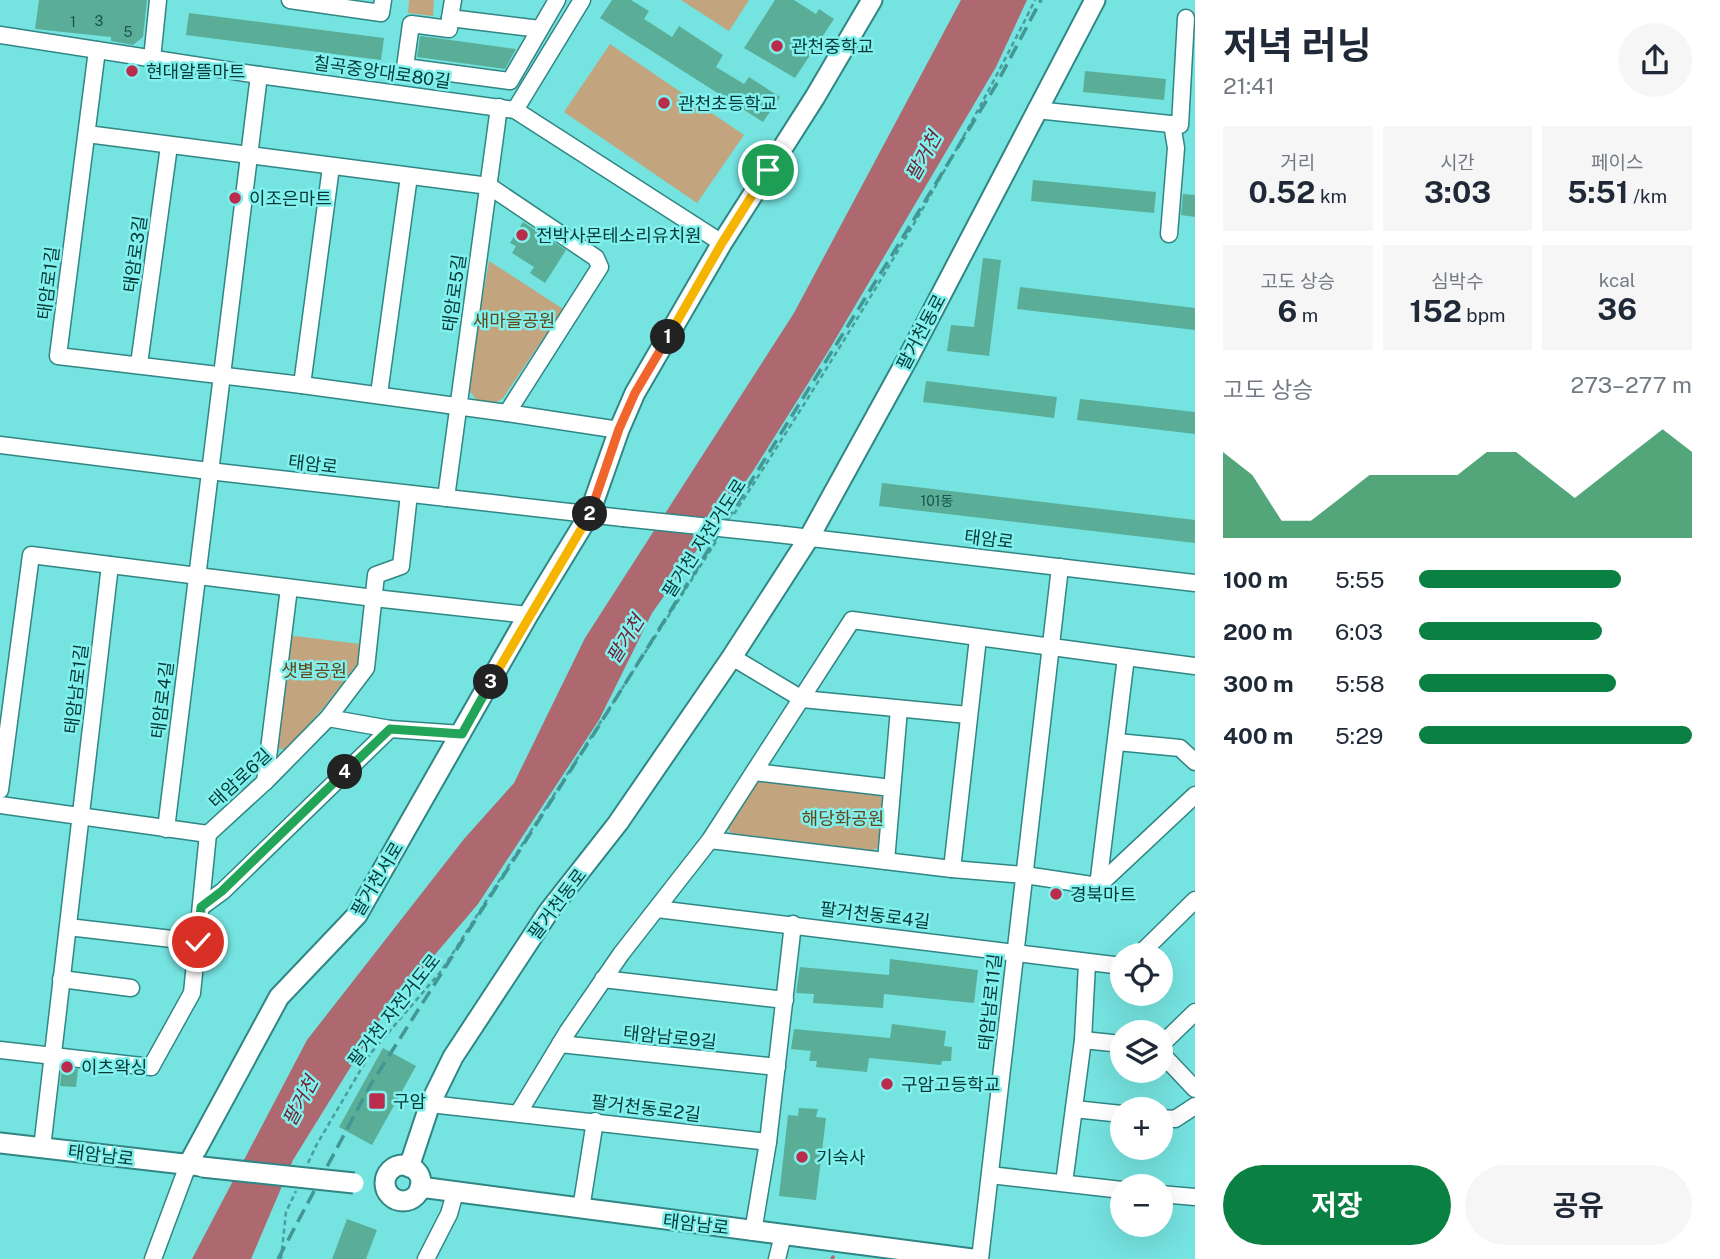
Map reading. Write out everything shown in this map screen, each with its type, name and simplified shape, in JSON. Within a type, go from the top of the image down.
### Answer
[{"type":"main road","name":"팔거천서로","points":[[195,1166],[279,997],[357,915],[528,615],[589,515],[619,429],[635,393],[722,243],[815,97],[872,0]]},
{"type":"main road","name":"팔거천동로","points":[[409,1167],[430,1104],[453,1057],[496,989],[549,911],[618,823],[732,657],[810,536],[908,358],[1095,0]]},
{"type":"main road","name":"태암남로","points":[[0,1143],[354,1183],[384,1183]]},
{"type":"main road","points":[[409,1167],[419,1176],[420,1187],[414,1197],[404,1202],[393,1199],[384,1183],[389,1171],[409,1167]]},
{"type":"main road","name":"태암남로","points":[[420,1187],[972,1259]]},
{"type":"street","points":[[152,58],[158,0]]},
{"type":"street","points":[[290,0],[381,13],[383,0]]},
{"type":"street","points":[[453,0],[449,29],[411,24],[405,67],[509,81],[557,0]]},
{"type":"street","points":[[515,110],[582,0]]},
{"type":"street","points":[[450,18],[540,29]]},
{"type":"street","points":[[1036,110],[1180,125],[1186,18]]},
{"type":"street","name":"칠곡중앙대로80길","points":[[0,35],[259,75],[515,110],[722,243]]},
{"type":"street","name":"태암로1길","points":[[97,50],[58,356],[139,364]]},
{"type":"street","points":[[209,471],[259,75]]},
{"type":"street","name":"태암로5길","points":[[446,498],[499,107]]},
{"type":"street","points":[[1169,234],[1175,148],[1172,124]]},
{"type":"street","points":[[87,134],[489,186],[596,258],[600,267],[507,413]]},
{"type":"street","name":"태암로3길","points":[[139,364],[169,146]]},
{"type":"street","points":[[302,385],[331,167]]},
{"type":"street","points":[[379,394],[408,176]]},
{"type":"street","points":[[139,364],[379,394],[619,429]]},
{"type":"street","name":"태암로","points":[[0,445],[589,515],[810,536],[1195,583]]},
{"type":"street","name":"태암로4길","points":[[166,829],[209,471]]},
{"type":"street","name":"태암로6길","points":[[53,1056],[151,1068],[192,993],[208,834],[265,782],[328,718],[366,668],[376,575],[401,566],[409,494]]},
{"type":"street","points":[[0,790],[31,555],[528,615]]},
{"type":"street","name":"태암남로1길","points":[[42,1148],[110,565]]},
{"type":"street","name":"태암남로11길","points":[[980,1259],[1060,567]]},
{"type":"street","points":[[265,782],[289,588]]},
{"type":"street","points":[[519,1112],[603,979],[710,840],[852,620],[1195,666]]},
{"type":"street","points":[[952,869],[978,638]]},
{"type":"street","points":[[732,657],[802,699],[968,715]]},
{"type":"street","points":[[1098,886],[1126,657]]},
{"type":"street","points":[[886,861],[899,709]]},
{"type":"street","points":[[328,718],[390,729],[462,734]]},
{"type":"street","points":[[201,907],[222,891],[390,729]]},
{"type":"street","points":[[1116,742],[1180,748],[1195,762]]},
{"type":"street","points":[[754,772],[892,788]]},
{"type":"street","points":[[1098,886],[1195,795]]},
{"type":"street","points":[[0,805],[208,834]]},
{"type":"street","points":[[710,840],[1025,875],[1098,886]]},
{"type":"street","points":[[1151,943],[1195,900]]},
{"type":"street","name":"팔거천동로4길","points":[[657,909],[1110,966]]},
{"type":"street","points":[[753,1231],[768,1142],[793,924]]},
{"type":"street","points":[[68,927],[198,942]]},
{"type":"street","points":[[1064,1183],[1083,1040],[1087,964]]},
{"type":"street","points":[[61,979],[131,988]]},
{"type":"street","points":[[603,979],[785,1000]]},
{"type":"street","points":[[1173,1033],[1195,1012]]},
{"type":"street","points":[[1083,1040],[1110,1043]]},
{"type":"street","name":"태암남로9길","points":[[560,1044],[777,1068]]},
{"type":"street","points":[[0,1050],[53,1056]]},
{"type":"street","points":[[1173,1066],[1195,1089]]},
{"type":"street","name":"팔거천동로2길","points":[[430,1104],[768,1142]]},
{"type":"street","points":[[1173,1119],[1195,1106]]},
{"type":"street","points":[[1074,1109],[1110,1113]]},
{"type":"street","points":[[581,1209],[594,1121]]},
{"type":"street","points":[[153,1259],[195,1166]]},
{"type":"street","points":[[990,1175],[1110,1189]]},
{"type":"street","points":[[426,1259],[449,1214],[455,1193]]},
{"type":"street","points":[[1173,1195],[1195,1198]]},
{"type":"street","points":[[777,1259],[783,1236]]},
{"type":"path","name":"팔거천 자전거도로","points":[[731,519],[904,239],[1005,61],[1035,0]]},
{"type":"path","name":"팔거천 자전거도로","points":[[307,1167],[317,1144],[370,1054],[442,970],[724,530]]},
{"type":"path","points":[[281,1259],[286,1212],[296,1189]]},
{"type":"green space","points":[[409,0],[434,0],[433,16],[408,13]]},
{"type":"green space","points":[[681,0],[749,0],[729,31]]},
{"type":"green space","points":[[610,44],[744,135],[697,203],[564,112]]},
{"type":"green space","name":"새마을공원","points":[[489,261],[563,309],[503,398],[494,404],[476,399],[467,388]]},
{"type":"green space","name":"샛별공원","points":[[287,635],[360,644],[360,660],[325,706],[286,750],[273,747]]},
{"type":"green space","name":"해당화공원","points":[[764,779],[874,790],[885,801],[881,845],[870,852],[736,838],[727,828],[753,783]]},
{"type":"water","name":"팔거천","points":[[961,0],[1027,0],[996,67],[829,350],[753,471],[652,613],[599,720],[478,904],[381,1018],[293,1160],[251,1259],[192,1259],[307,1040],[464,839],[514,783],[585,638],[794,313]]},
{"type":"building","points":[[39,0],[147,0],[143,37],[133,45],[111,41],[111,37],[35,29]]},
{"type":"building","points":[[612,0],[631,0],[649,11],[644,19],[672,37],[679,26],[723,55],[716,67],[744,84],[749,77],[780,97],[763,122],[600,18]]},
{"type":"building","points":[[775,0],[794,0],[816,14],[819,9],[834,19],[795,78],[744,48]]},
{"type":"building","points":[[189,13],[384,38],[381,60],[186,35]]},
{"type":"building","points":[[420,36],[516,49],[505,69],[417,57]]},
{"type":"building","points":[[1085,71],[1166,79],[1164,100],[1083,92]]},
{"type":"building","points":[[1033,180],[1156,192],[1154,213],[1031,201]]},
{"type":"building","points":[[1183,194],[1195,195],[1195,217],[1181,215]]},
{"type":"building","points":[[523,222],[566,250],[545,283],[530,273],[534,267],[512,253],[516,246],[510,243]]},
{"type":"building","points":[[983,258],[1001,260],[989,356],[947,351],[951,325],[974,327]]},
{"type":"building","points":[[1020,287],[1195,308],[1195,330],[1017,309]]},
{"type":"building","points":[[926,381],[1057,397],[1054,418],[923,402]]},
{"type":"building","points":[[1080,399],[1195,412],[1195,434],[1077,420]]},
{"type":"building","points":[[882,483],[1195,520],[1195,543],[879,506]]},
{"type":"building","points":[[890,959],[978,970],[974,1003],[884,994],[883,1008],[813,1003],[814,994],[796,993],[800,967],[889,975]]},
{"type":"building","name":"구암고등학교","points":[[892,1024],[946,1031],[944,1046],[952,1047],[951,1061],[942,1061],[941,1065],[869,1058],[867,1072],[816,1067],[817,1061],[809,1061],[811,1051],[791,1049],[794,1029],[890,1038]]},
{"type":"building","points":[[383,1048],[416,1066],[372,1145],[339,1127]]},
{"type":"building","points":[[62,1068],[78,1069],[76,1087],[60,1086]]},
{"type":"building","name":"기숙사","points":[[799,1108],[818,1109],[816,1117],[826,1118],[816,1200],[779,1196],[788,1115],[798,1116]]},
{"type":"building","points":[[347,1219],[377,1230],[366,1259],[332,1259]]},
{"type":"railway","points":[[278,1259],[371,1084],[595,732],[892,255],[996,85],[1041,0]]},
{"type":"place","name":"관천중학교","points":[[777,46]]},
{"type":"place","name":"현대알뜰마트","points":[[132,71]]},
{"type":"place","name":"관천초등학교","points":[[664,103]]},
{"type":"place","name":"이조은마트","points":[[235,198]]},
{"type":"place","name":"전박사몬테소리유치원","points":[[522,235]]},
{"type":"place","name":"경북마트","points":[[1056,894]]},
{"type":"place","name":"이츠왁싱","points":[[67,1067]]},
{"type":"place","name":"구암고등학교","points":[[887,1084]]},
{"type":"place","name":"구암","points":[[377,1101]]},
{"type":"place","name":"기숙사","points":[[802,1157]]},
{"type":"route","points":[[198,942],[201,907],[222,891],[390,729],[462,734],[528,615],[589,515],[619,429],[635,393],[722,243],[768,170]]}]
